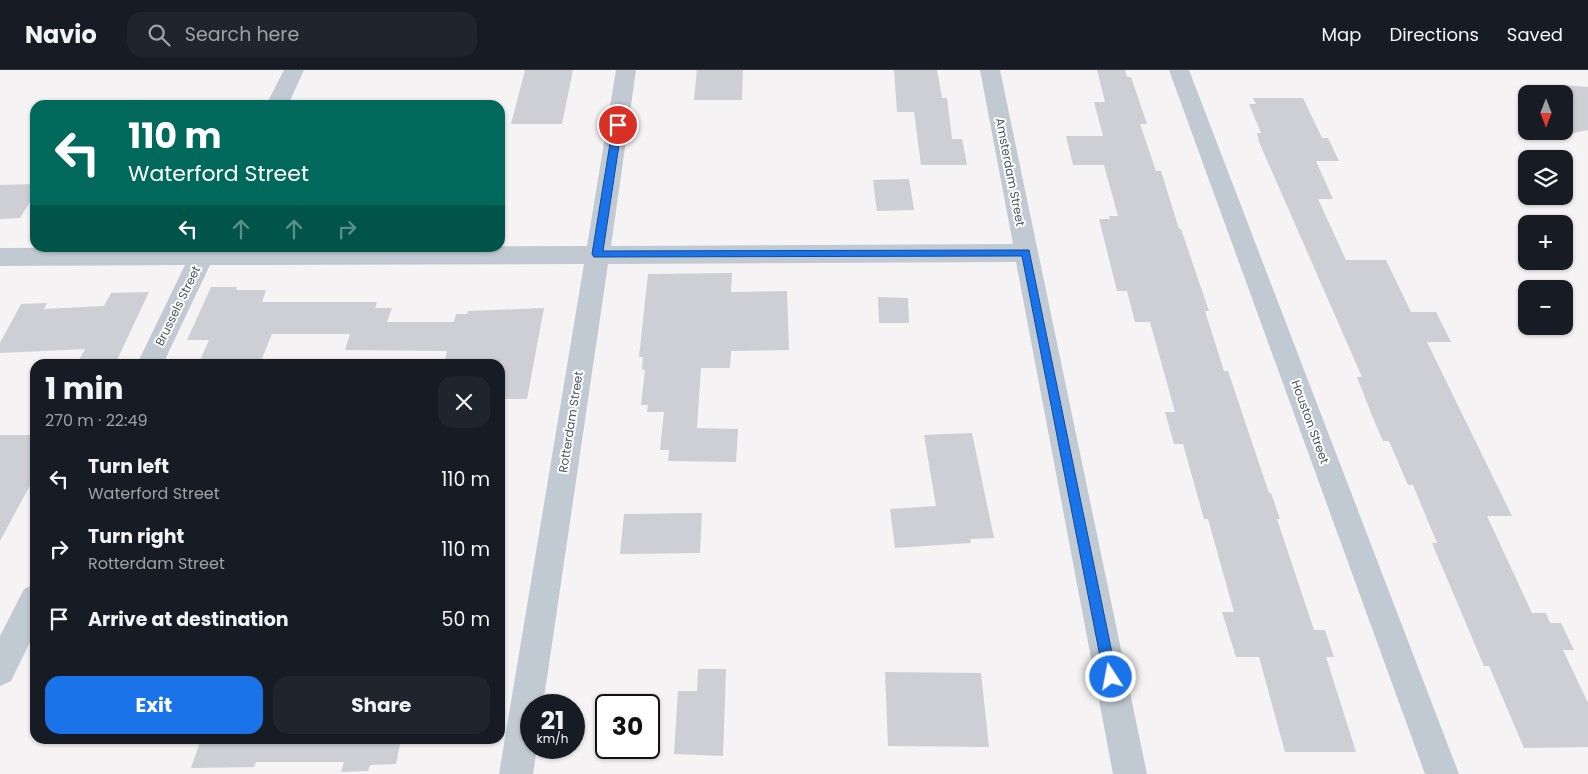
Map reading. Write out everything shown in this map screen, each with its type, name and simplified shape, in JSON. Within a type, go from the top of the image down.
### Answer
[{"type":"street","points":[[279,100],[294,70]]},
{"type":"street","name":"Rotterdam Street","points":[[516,774],[626,70]]},
{"type":"street","name":"Amsterdam Street","points":[[990,70],[1130,774]]},
{"type":"street","name":"Houston Street","points":[[1179,70],[1442,774]]},
{"type":"street","points":[[0,257],[204,252],[597,254],[1026,252]]},
{"type":"street","name":"Brussels Street","points":[[152,359],[204,252]]},
{"type":"street","points":[[0,670],[30,609]]},
{"type":"building","points":[[525,70],[573,70],[562,124],[511,124]]},
{"type":"building","points":[[697,70],[743,70],[742,100],[694,100]]},
{"type":"building","points":[[894,70],[937,70],[942,98],[947,98],[952,139],[962,139],[967,165],[921,165],[914,112],[897,112]]},
{"type":"building","points":[[1097,70],[1125,70],[1127,77],[1131,77],[1147,124],[1140,124],[1156,171],[1161,171],[1179,229],[1181,229],[1209,311],[1205,311],[1224,371],[1228,371],[1269,493],[1271,493],[1280,519],[1277,519],[1314,630],[1325,630],[1334,657],[1326,657],[1356,752],[1285,752],[1259,657],[1236,657],[1222,612],[1234,612],[1208,519],[1204,519],[1183,444],[1174,444],[1165,412],[1175,412],[1150,322],[1135,322],[1127,291],[1117,291],[1099,219],[1110,219],[1109,216],[1118,216],[1104,165],[1073,165],[1066,136],[1103,136],[1094,102],[1105,102]]},
{"type":"building","points":[[1573,86],[1588,87],[1588,130],[1573,133]]},
{"type":"building","points":[[1253,98],[1303,98],[1322,138],[1328,138],[1339,161],[1316,161],[1333,199],[1318,199],[1346,260],[1386,260],[1411,312],[1436,312],[1451,342],[1427,342],[1512,516],[1487,516],[1532,613],[1546,613],[1550,623],[1561,623],[1574,650],[1563,650],[1588,703],[1588,747],[1524,748],[1489,666],[1484,666],[1432,543],[1437,543],[1413,485],[1408,485],[1389,441],[1383,441],[1373,418],[1357,377],[1362,377],[1259,142],[1257,133],[1261,133],[1249,104],[1256,104]]},
{"type":"building","points":[[909,179],[914,210],[877,211],[873,180]]},
{"type":"building","points":[[30,184],[30,202],[20,218],[0,219],[0,185]]},
{"type":"building","points":[[732,273],[731,292],[787,291],[789,350],[731,351],[730,368],[701,368],[697,428],[738,429],[736,462],[668,461],[669,450],[660,450],[664,412],[647,412],[648,405],[641,405],[645,369],[642,370],[643,357],[639,357],[648,274]]},
{"type":"building","points":[[211,287],[237,287],[236,290],[266,290],[262,302],[377,302],[375,308],[392,308],[387,322],[454,322],[456,314],[467,314],[468,311],[544,308],[527,399],[505,399],[505,359],[445,359],[447,351],[345,350],[350,334],[272,334],[262,359],[201,359],[209,340],[187,340]]},
{"type":"building","points":[[149,292],[117,359],[80,359],[85,349],[0,353],[0,343],[21,304],[47,303],[44,309],[104,306],[111,293]]},
{"type":"building","points":[[878,297],[908,298],[909,323],[879,323]]},
{"type":"building","points":[[972,433],[994,538],[970,539],[971,543],[895,548],[890,509],[936,506],[924,435]]},
{"type":"building","points":[[0,435],[30,435],[30,485],[0,541]]},
{"type":"building","points":[[702,513],[700,553],[620,554],[624,514]]},
{"type":"building","points":[[698,669],[726,669],[723,756],[674,754],[678,691],[697,691]]},
{"type":"building","points":[[885,672],[981,673],[989,747],[888,746]]},
{"type":"building","points":[[199,744],[400,744],[396,764],[370,765],[368,771],[341,772],[344,762],[256,762],[254,767],[191,768]]},
{"type":"route","points":[[618,125],[597,254],[1026,252],[1111,677]]}]
